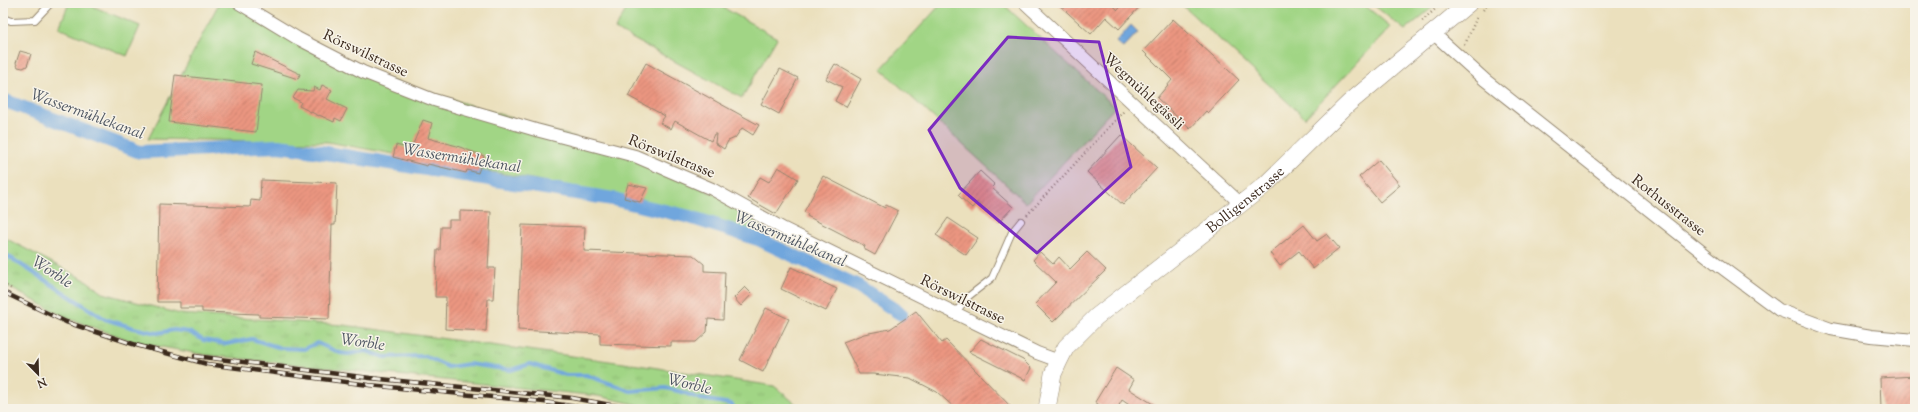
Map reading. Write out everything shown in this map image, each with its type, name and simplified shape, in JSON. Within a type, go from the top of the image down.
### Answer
[{"type":"main road","name":"Bolligenstrasse","points":[[1047,409],[1053,374],[1058,361],[1066,347],[1096,317],[1265,185],[1349,103],[1469,3]]},
{"type":"street","name":"Rörswilstrasse","points":[[239,3],[297,38],[363,72],[434,100],[536,130],[635,156],[712,189],[784,229],[1037,353],[1058,361]]},
{"type":"street","name":"Wegmühlegässli","points":[[1025,3],[1241,204]]},
{"type":"street","name":"Rothusstrasse","points":[[1433,33],[1485,80],[1721,267],[1779,310],[1831,329],[1871,336],[1915,340]]},
{"type":"lane","points":[[3,18],[11,20],[35,20],[51,3]]},
{"type":"lane","points":[[956,313],[969,296],[992,278],[1012,232],[1021,221]]},
{"type":"path","points":[[1454,53],[1466,42],[1476,19],[1489,3]]},
{"type":"path","points":[[1021,221],[1126,109],[1116,99],[1122,93]]},
{"type":"path","points":[[3,284],[12,289]]},
{"type":"highlighted area","points":[[1008,37],[1099,42],[1131,167],[1037,253],[960,188],[929,130]]},
{"type":"green space","points":[[69,3],[85,3],[140,26],[127,56],[59,28]]},
{"type":"green space","points":[[219,3],[239,3],[363,72],[635,156],[768,220],[760,234],[691,212],[614,194],[328,142],[148,139]]},
{"type":"green space","points":[[630,3],[715,3],[777,38],[742,98],[615,29]]},
{"type":"green space","points":[[942,3],[1002,3],[1115,107],[1026,203],[881,69]]},
{"type":"green space","points":[[1180,3],[1362,3],[1391,27],[1305,118]]},
{"type":"green space","points":[[1371,3],[1438,3],[1405,30]]},
{"type":"green space","points":[[3,237],[87,281],[103,293],[180,314],[343,325],[638,365],[774,386],[802,409],[657,409],[598,396],[206,355],[135,342],[67,318],[3,284]]},
{"type":"water","points":[[1131,25],[1138,32],[1123,48],[1116,42]]},
{"type":"building","points":[[1057,3],[1110,3],[1118,10],[1124,3],[1143,3],[1119,29],[1106,17],[1091,34]]},
{"type":"building","points":[[1173,19],[1239,80],[1208,113],[1206,111],[1190,129],[1157,98],[1172,80],[1143,51]]},
{"type":"building","points":[[20,51],[31,54],[27,66],[23,68],[18,67],[16,63]]},
{"type":"building","points":[[255,52],[300,74],[298,79],[251,64]]},
{"type":"building","points":[[646,63],[759,125],[753,135],[742,128],[735,138],[728,141],[724,149],[715,143],[716,134],[714,134],[711,141],[675,121],[671,129],[660,123],[665,116],[628,96]]},
{"type":"building","points":[[835,64],[861,79],[846,107],[835,101],[842,87],[826,79]]},
{"type":"building","points":[[780,69],[798,78],[779,114],[761,104]]},
{"type":"building","points":[[175,75],[262,85],[256,132],[169,122]]},
{"type":"building","points":[[322,85],[332,90],[327,99],[347,109],[341,121],[335,118],[334,122],[319,116],[299,106],[301,102],[293,98],[298,90],[313,91],[314,87],[320,90]]},
{"type":"building","points":[[423,120],[432,123],[428,138],[457,146],[484,156],[478,173],[467,170],[466,173],[428,164],[427,166],[393,157],[396,145],[411,149]]},
{"type":"building","points":[[1121,135],[1157,168],[1123,205],[1087,172]]},
{"type":"building","points":[[1379,160],[1400,185],[1380,202],[1359,177]]},
{"type":"building","points":[[778,167],[798,179],[776,214],[748,198],[760,177],[769,182]]},
{"type":"building","points":[[980,171],[995,185],[992,188],[1013,207],[999,222],[977,202],[972,208],[958,195]]},
{"type":"building","points":[[823,176],[885,208],[886,205],[898,211],[875,255],[864,249],[865,246],[807,216],[808,214],[804,212]]},
{"type":"building","points":[[261,180],[337,183],[335,225],[332,225],[329,319],[259,317],[259,314],[202,312],[202,308],[180,308],[180,302],[157,302],[159,204],[250,207],[251,200],[260,201]]},
{"type":"building","points":[[628,184],[647,188],[640,202],[624,198]]},
{"type":"building","points":[[460,211],[491,212],[488,268],[495,268],[493,299],[488,299],[486,331],[445,329],[446,297],[435,297],[437,250],[440,250],[441,227],[449,227],[449,220],[460,220]]},
{"type":"building","points":[[948,218],[978,238],[966,255],[936,235]]},
{"type":"building","points":[[522,225],[585,227],[584,251],[693,255],[704,264],[704,271],[725,272],[723,320],[708,319],[707,332],[696,342],[671,342],[671,346],[600,344],[600,334],[518,330]]},
{"type":"building","points":[[1304,225],[1317,241],[1327,234],[1339,248],[1313,269],[1299,251],[1280,266],[1270,253]]},
{"type":"building","points":[[1040,252],[1053,264],[1059,257],[1070,269],[1087,252],[1106,270],[1053,322],[1035,304],[1056,282],[1033,260]]},
{"type":"building","points":[[791,267],[837,289],[826,311],[781,289]]},
{"type":"building","points":[[745,287],[752,294],[741,306],[734,298]]},
{"type":"building","points":[[766,308],[789,319],[763,372],[740,360]]},
{"type":"building","points":[[916,311],[942,343],[946,340],[1013,409],[956,409],[937,392],[910,378],[859,374],[843,342],[864,334],[890,329]]},
{"type":"building","points":[[981,339],[1023,360],[1031,368],[1025,380],[969,352]]},
{"type":"building","points":[[1116,368],[1134,380],[1129,389],[1161,409],[1135,409],[1122,400],[1117,409],[1105,409],[1095,402]]},
{"type":"building","points":[[1915,376],[1915,409],[1881,409],[1880,378]]},
{"type":"waterway","name":"Wassermühlekanal","points":[[3,100],[140,152],[278,146],[295,148],[613,199],[690,217],[758,239],[858,286],[901,314]]},
{"type":"waterway","name":"Worble","points":[[3,253],[105,319],[157,333],[174,330],[189,332],[203,340],[226,344],[252,339],[281,348],[304,349],[317,343],[340,353],[348,354],[366,351],[384,357],[425,356],[448,367],[469,364],[511,370],[530,364],[566,375],[586,375],[631,391],[665,388],[682,392],[700,399],[731,404],[735,409]]},
{"type":"railway","points":[[3,292],[66,322],[136,345],[207,364],[369,385],[544,402],[591,409]]},
{"type":"railway","points":[[195,356],[370,378],[572,398],[633,409]]}]
